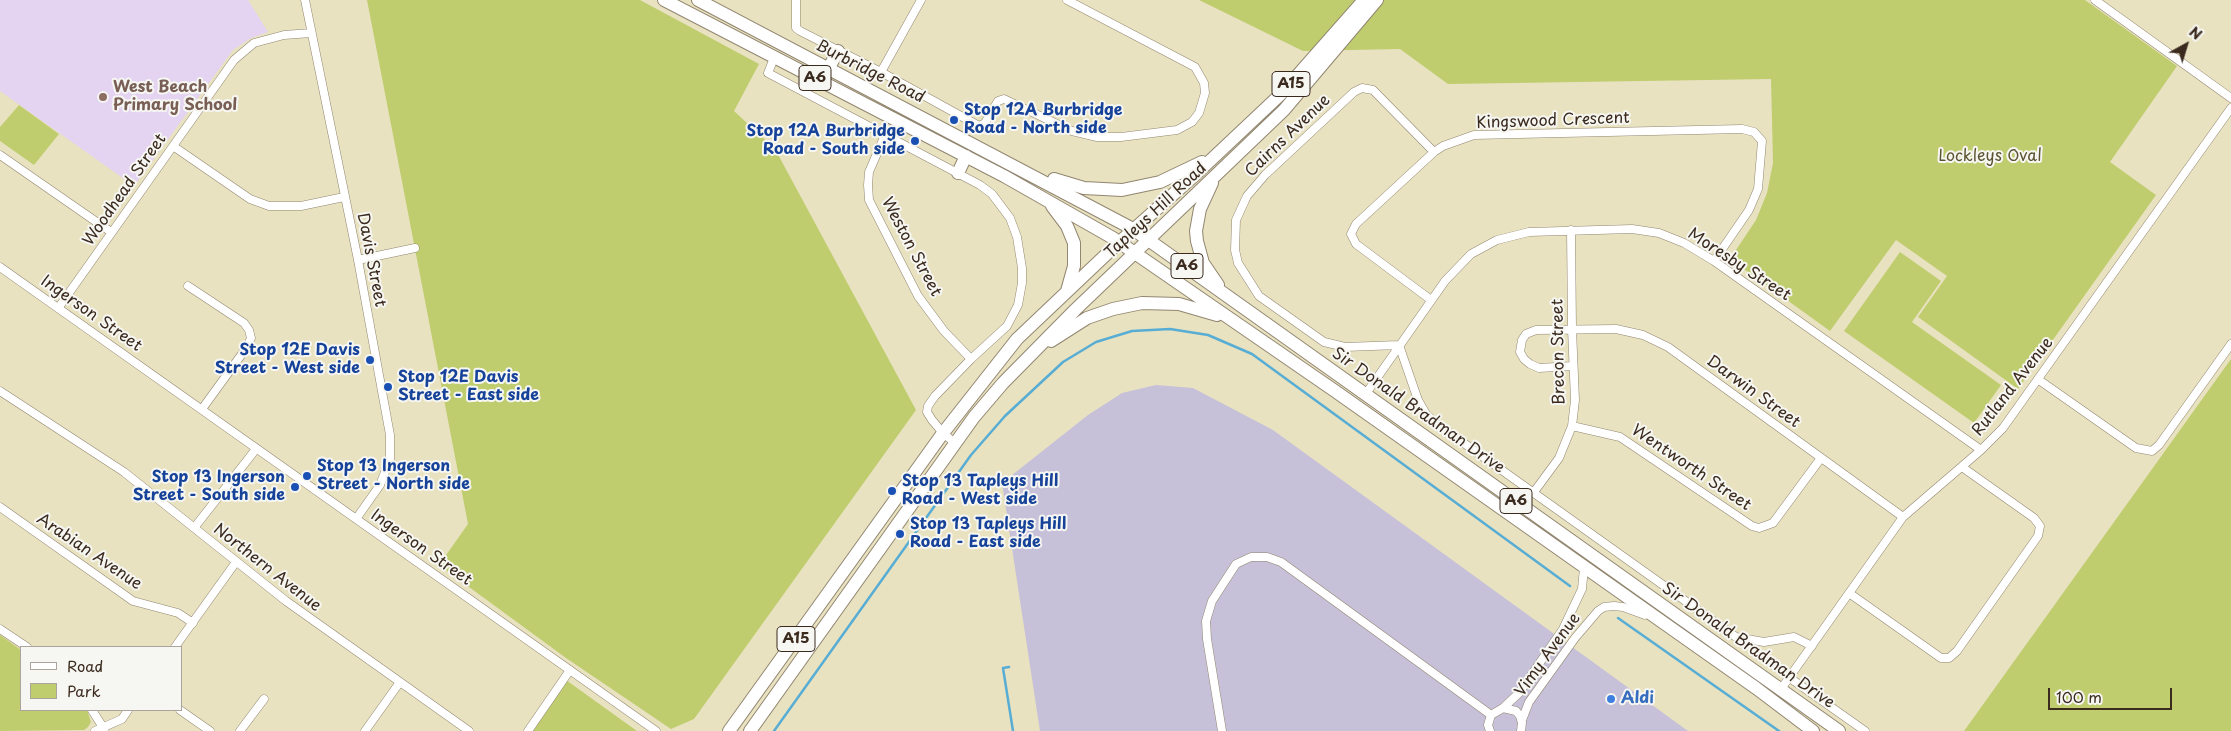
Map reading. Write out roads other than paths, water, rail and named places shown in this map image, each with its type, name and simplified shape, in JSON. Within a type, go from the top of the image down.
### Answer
[{"type":"main road","name":"Burbridge Road","points":[[664,0],[1045,198],[1119,242]]},
{"type":"main road","name":"Burbridge Road","points":[[698,0],[716,4],[829,69],[1133,229]]},
{"type":"main road","name":"Tapleys Hill Road","points":[[729,731],[943,434],[1017,339],[1297,78],[1367,5]]},
{"type":"main road","name":"Tapleys Hill Road","points":[[750,731],[974,417],[1027,357],[1284,110],[1367,5]]},
{"type":"main road","points":[[822,82],[838,51]]},
{"type":"main road","points":[[1032,175],[1043,176],[1084,188],[1122,190],[1147,186],[1166,180],[1219,152]]},
{"type":"main road","points":[[958,173],[966,156]]},
{"type":"main road","points":[[1215,177],[1200,209],[1196,230],[1197,241],[1204,263],[1224,293]]},
{"type":"main road","points":[[1045,198],[1061,218],[1074,243],[1074,266],[1067,291]]},
{"type":"main road","name":"A6","points":[[1133,229],[1149,240]]},
{"type":"main road","name":"Sir Donald Bradman Drive","points":[[1149,240],[1839,731]]},
{"type":"main road","name":"A6","points":[[1119,242],[1136,252]]},
{"type":"main road","name":"Sir Donald Bradman Drive","points":[[1136,252],[1756,688],[1813,731]]},
{"type":"main road","points":[[1027,357],[1087,318],[1113,308],[1142,303],[1179,304],[1234,322]]},
{"type":"main road","points":[[1335,391],[1365,395],[1369,416]]},
{"type":"main road","points":[[1756,688],[1782,690],[1783,710]]},
{"type":"street","name":"Davis Street","points":[[305,0],[358,260],[390,435],[390,459],[380,485],[356,519]]},
{"type":"street","points":[[796,0],[796,28],[882,72],[979,126],[986,123],[998,101],[1004,99],[1072,131],[1097,137],[1121,137],[1177,130],[1192,122],[1199,112],[1205,93],[1204,83],[1195,67],[1067,0]]},
{"type":"street","points":[[882,72],[921,0]]},
{"type":"street","points":[[2094,0],[2231,98]]},
{"type":"street","name":"Woodhead Street","points":[[59,307],[234,60],[254,43],[284,36],[311,33]]},
{"type":"street","points":[[774,58],[768,73],[958,173],[992,194],[1010,218],[1017,237],[1022,276],[1018,305],[1007,326],[971,359],[935,396],[928,406],[927,412],[943,434],[956,444]]},
{"type":"street","name":"Cairns Avenue","points":[[1399,345],[1345,347],[1324,342],[1259,296],[1238,263],[1235,250],[1236,220],[1247,196],[1266,175],[1354,92],[1362,88],[1373,90],[1434,152]]},
{"type":"street","name":"Rutland Avenue","points":[[1782,690],[1903,517],[1982,450],[2003,428],[2231,108]]},
{"type":"street","name":"Kingswood Crescent","points":[[1431,300],[1356,244],[1351,234],[1356,224],[1434,152],[1443,146],[1474,136],[1742,129],[1754,132],[1762,142],[1758,189],[1749,210],[1714,261]]},
{"type":"street","name":"Weston Street","points":[[885,135],[870,172],[868,185],[869,200],[918,296],[944,331],[971,359]]},
{"type":"street","points":[[173,146],[250,199],[270,206],[301,206],[344,197]]},
{"type":"street","points":[[0,155],[112,232]]},
{"type":"street","name":"Moresby Street","points":[[1365,395],[1445,281],[1471,254],[1498,240],[1529,232],[1632,229],[1658,233],[1684,243],[1714,261],[1982,450]]},
{"type":"street","name":"Brecon Street","points":[[1534,492],[1559,458],[1572,426],[1575,400],[1571,230]]},
{"type":"street","points":[[358,260],[415,248]]},
{"type":"street","name":"Ingerson Street","points":[[0,267],[656,731]]},
{"type":"street","points":[[188,286],[244,323],[249,330],[251,338],[247,347],[202,410]]},
{"type":"street","name":"Darwin Street","points":[[1573,366],[1539,368],[1524,359],[1520,349],[1522,340],[1530,331],[1572,329],[1616,329],[1643,335],[1668,347],[1903,517]]},
{"type":"street","points":[[2039,380],[2136,448],[2152,451],[2160,445],[2231,344]]},
{"type":"street","name":"Sir Donald Bradman Drive","points":[[1399,345],[1418,400],[1426,414],[1437,424],[1736,636],[1764,642],[1794,637],[1812,646]]},
{"type":"street","name":"Northern Avenue","points":[[0,391],[124,472],[286,601],[469,731]]},
{"type":"street","name":"Wentworth Street","points":[[1572,426],[1620,436],[1752,526],[1759,528],[1773,524],[1821,458]]},
{"type":"street","points":[[194,528],[256,449]]},
{"type":"street","points":[[1850,593],[1941,658],[1949,658],[1957,651],[2038,536],[2040,526],[2034,518],[1962,467]]},
{"type":"street","name":"Arabian Avenue","points":[[0,507],[133,601],[178,613],[193,623]]},
{"type":"street","points":[[1222,727],[1207,639],[1206,620],[1212,601],[1236,564],[1251,557],[1267,557],[1281,562],[1491,715],[1488,729]]},
{"type":"street","points":[[176,646],[236,562]]},
{"type":"street","name":"Vimy Avenue","points":[[1491,715],[1503,708],[1519,693],[1563,629],[1582,589],[1584,568]]},
{"type":"street","name":"Vimy Avenue","points":[[1521,731],[1522,720],[1529,702],[1575,638],[1598,611],[1604,607],[1623,607],[1658,620]]},
{"type":"street","points":[[0,629],[26,646]]},
{"type":"street","points":[[528,731],[570,670]]},
{"type":"street","name":"Sir Donald Bradman Drive","points":[[1790,678],[1865,731]]},
{"type":"street","points":[[365,731],[400,682]]},
{"type":"street","points":[[240,731],[264,699]]},
{"type":"street","points":[[1503,708],[1516,711],[1522,720]]},
{"type":"street","points":[[92,711],[100,730],[122,719],[127,711]]},
{"type":"street","points":[[181,711],[210,731]]},
{"type":"waterway","points":[[774,731],[971,455],[1005,416],[1063,362],[1096,342],[1132,331],[1170,329],[1208,335],[1252,354],[1570,586]]},
{"type":"waterway","points":[[1618,618],[1779,731]]},
{"type":"waterway","points":[[1009,667],[1003,668],[1013,731]]},
{"type":"place","name":"West Beach Primary School","points":[[103,97]]},
{"type":"place","name":"Stop 12A Burbridge Road - North side","points":[[954,120]]},
{"type":"place","name":"Stop 12A Burbridge Road - South side","points":[[915,141]]},
{"type":"place","name":"Stop 12E Davis Street - West side","points":[[370,360]]},
{"type":"place","name":"Stop 12E Davis Street - East side","points":[[388,387]]},
{"type":"place","name":"Stop 13 Ingerson Street - North side","points":[[307,476]]},
{"type":"place","name":"Stop 13 Ingerson Street - South side","points":[[295,487]]},
{"type":"place","name":"Stop 13 Tapleys Hill Road - West side","points":[[892,491]]},
{"type":"place","name":"Stop 13 Tapleys Hill Road - East side","points":[[900,534]]},
{"type":"place","name":"Aldi","points":[[1611,699]]},
{"type":"park label","name":"Lockleys Oval","points":[[1990,157]]}]
